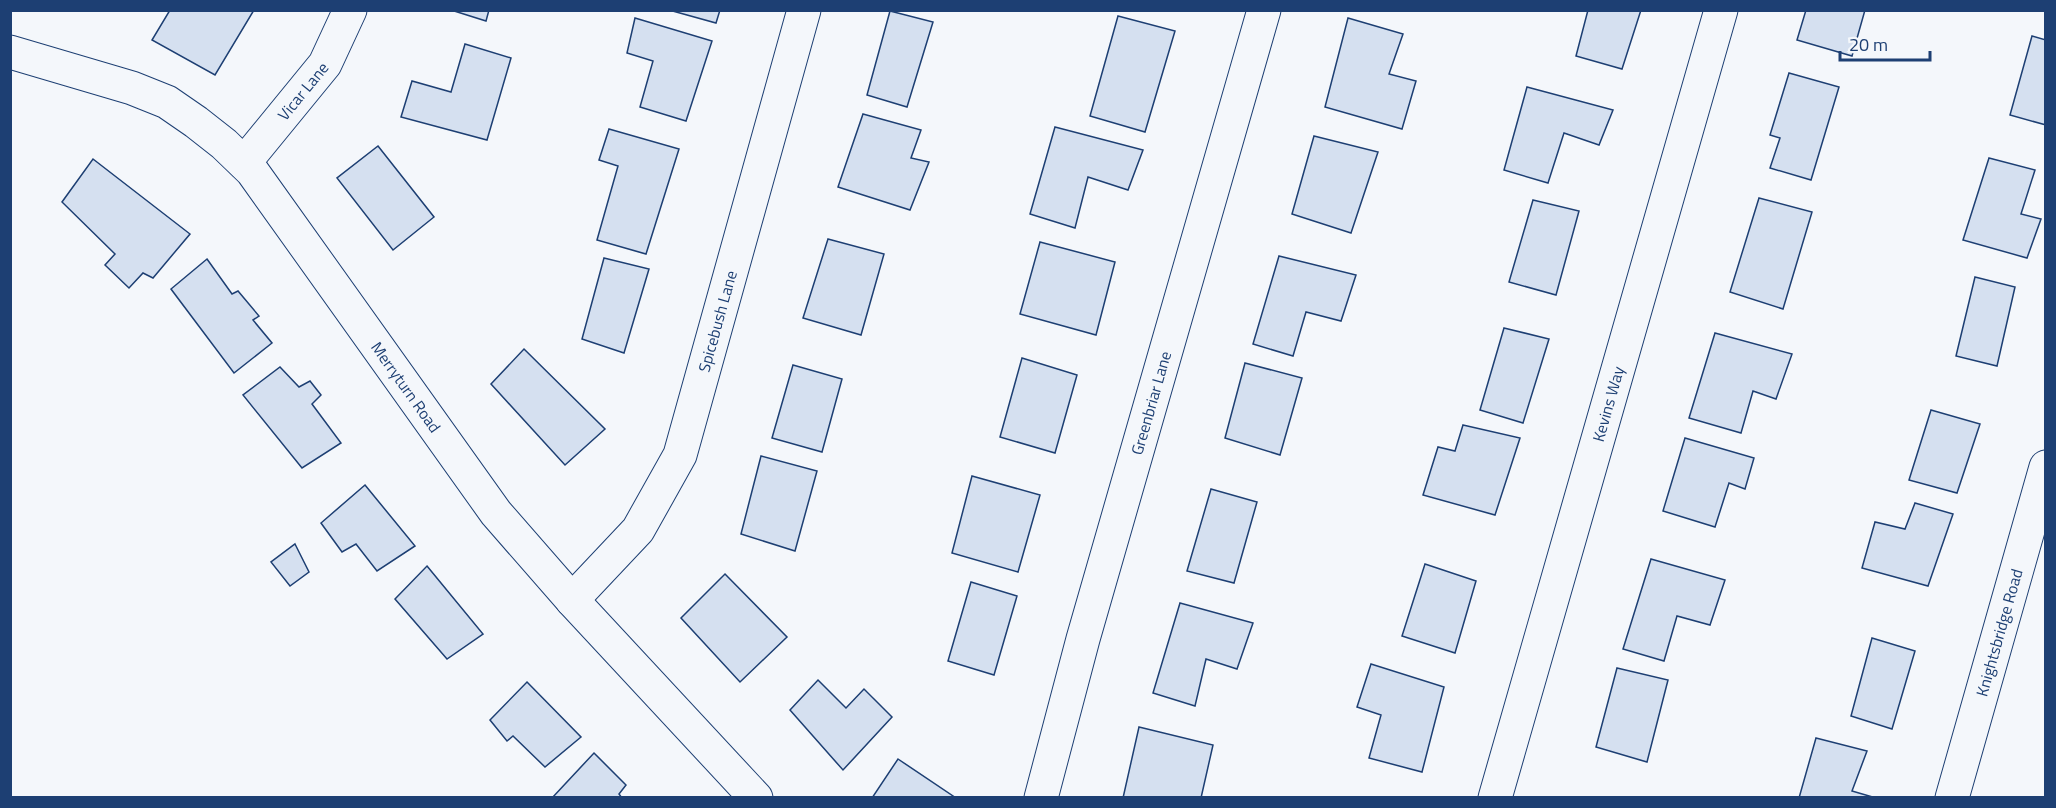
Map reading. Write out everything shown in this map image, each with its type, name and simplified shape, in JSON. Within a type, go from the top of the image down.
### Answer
[{"type":"street","name":"Vicar Lane","points":[[244,163],[325,64],[350,10]]},
{"type":"street","name":"Spicebush Lane","points":[[572,600],[638,530],[680,455],[804,10]]},
{"type":"street","name":"Greenbriar Lane","points":[[1041,798],[1083,639],[1264,10]]},
{"type":"street","name":"Kevins Way","points":[[1495,798],[1721,10]]},
{"type":"street","name":"Merryturn Road","points":[[10,52],[132,88],[167,102],[196,122],[244,163],[281,209],[496,513],[572,600],[756,798]]},
{"type":"street","name":"Knightsbridge Road","points":[[1952,798],[2046,467]]},
{"type":"building","points":[[170,10],[254,10],[215,75],[152,40]]},
{"type":"building","points":[[451,10],[489,10],[486,21]]},
{"type":"building","points":[[669,10],[720,10],[716,23]]},
{"type":"building","points":[[1588,10],[1641,10],[1622,69],[1576,56]]},
{"type":"building","points":[[1806,10],[1865,10],[1852,56],[1797,40]]},
{"type":"building","points":[[890,11],[933,22],[907,107],[867,95]]},
{"type":"building","points":[[1118,16],[1175,31],[1145,132],[1090,116]]},
{"type":"building","points":[[635,18],[712,41],[686,121],[640,107],[653,61],[627,53]]},
{"type":"building","points":[[1348,18],[1403,34],[1389,74],[1416,81],[1402,129],[1325,107]]},
{"type":"building","points":[[2032,36],[2046,40],[2046,125],[2010,115]]},
{"type":"building","points":[[465,44],[511,58],[487,140],[401,117],[412,81],[451,92]]},
{"type":"building","points":[[1789,73],[1839,87],[1811,180],[1770,168],[1780,138],[1770,135]]},
{"type":"building","points":[[1527,87],[1613,110],[1599,145],[1564,133],[1548,183],[1504,170]]},
{"type":"building","points":[[863,114],[921,130],[911,158],[929,162],[910,210],[838,187]]},
{"type":"building","points":[[1055,127],[1143,150],[1128,190],[1088,177],[1075,228],[1030,214]]},
{"type":"building","points":[[609,129],[679,149],[646,254],[597,240],[618,166],[599,160]]},
{"type":"building","points":[[1314,136],[1378,152],[1351,233],[1292,214]]},
{"type":"building","points":[[378,146],[434,217],[393,250],[337,178]]},
{"type":"building","points":[[1989,158],[2035,170],[2021,214],[2041,219],[2027,258],[1963,240]]},
{"type":"building","points":[[93,159],[190,234],[153,278],[143,273],[129,288],[105,265],[115,254],[62,202]]},
{"type":"building","points":[[1759,198],[1812,212],[1783,309],[1730,292]]},
{"type":"building","points":[[1533,200],[1579,211],[1556,295],[1509,282]]},
{"type":"building","points":[[828,239],[884,254],[861,335],[803,318]]},
{"type":"building","points":[[1040,242],[1115,262],[1096,335],[1020,314]]},
{"type":"building","points":[[1279,256],[1356,275],[1341,321],[1306,312],[1293,356],[1253,344]]},
{"type":"building","points":[[604,258],[649,269],[624,353],[582,339]]},
{"type":"building","points":[[207,259],[232,294],[238,291],[259,316],[253,320],[272,343],[234,373],[171,289]]},
{"type":"building","points":[[1975,277],[2015,287],[1997,366],[1956,356]]},
{"type":"building","points":[[1504,328],[1549,339],[1523,423],[1480,410]]},
{"type":"building","points":[[1715,333],[1792,354],[1776,399],[1753,391],[1741,433],[1689,418]]},
{"type":"building","points":[[524,349],[605,429],[565,465],[491,384]]},
{"type":"building","points":[[1022,358],[1077,375],[1055,453],[1000,437]]},
{"type":"building","points":[[1245,363],[1302,378],[1280,455],[1225,438]]},
{"type":"building","points":[[793,365],[842,379],[822,452],[772,438]]},
{"type":"building","points":[[280,367],[299,387],[310,381],[321,395],[312,404],[341,443],[302,468],[243,395]]},
{"type":"building","points":[[1931,410],[1980,424],[1957,493],[1909,480]]},
{"type":"building","points":[[1463,425],[1520,438],[1495,515],[1423,495],[1438,447],[1455,451]]},
{"type":"building","points":[[1685,438],[1754,458],[1745,489],[1729,483],[1715,527],[1663,511]]},
{"type":"building","points":[[761,456],[817,471],[795,551],[741,534]]},
{"type":"building","points":[[972,476],[1040,495],[1018,572],[952,553]]},
{"type":"building","points":[[365,485],[415,546],[377,571],[356,544],[342,552],[321,523]]},
{"type":"building","points":[[1211,489],[1257,502],[1234,583],[1187,571]]},
{"type":"building","points":[[1915,503],[1953,514],[1928,586],[1862,568],[1875,522],[1905,529]]},
{"type":"building","points":[[295,544],[309,572],[290,586],[271,562]]},
{"type":"building","points":[[1651,559],[1725,580],[1710,625],[1677,616],[1664,661],[1623,649]]},
{"type":"building","points":[[1425,564],[1476,581],[1455,653],[1402,636]]},
{"type":"building","points":[[427,566],[483,634],[447,659],[395,599]]},
{"type":"building","points":[[725,574],[787,637],[740,682],[681,618]]},
{"type":"building","points":[[971,582],[1017,596],[994,675],[948,661]]},
{"type":"building","points":[[1180,603],[1253,623],[1237,669],[1206,659],[1195,706],[1153,693]]},
{"type":"building","points":[[1872,638],[1915,651],[1892,729],[1851,716]]},
{"type":"building","points":[[1371,664],[1444,687],[1422,772],[1369,758],[1381,715],[1357,707]]},
{"type":"building","points":[[1617,668],[1668,680],[1647,762],[1596,747]]},
{"type":"building","points":[[818,680],[846,708],[864,689],[892,717],[843,770],[790,710]]},
{"type":"building","points":[[527,682],[581,737],[545,767],[513,736],[507,741],[490,720]]},
{"type":"building","points":[[1139,727],[1213,745],[1201,798],[1123,798]]},
{"type":"building","points":[[1816,738],[1867,751],[1852,791],[1876,798],[1799,798]]},
{"type":"building","points":[[594,753],[626,785],[619,794],[622,798],[552,798]]},
{"type":"building","points":[[898,759],[956,798],[872,798]]}]
